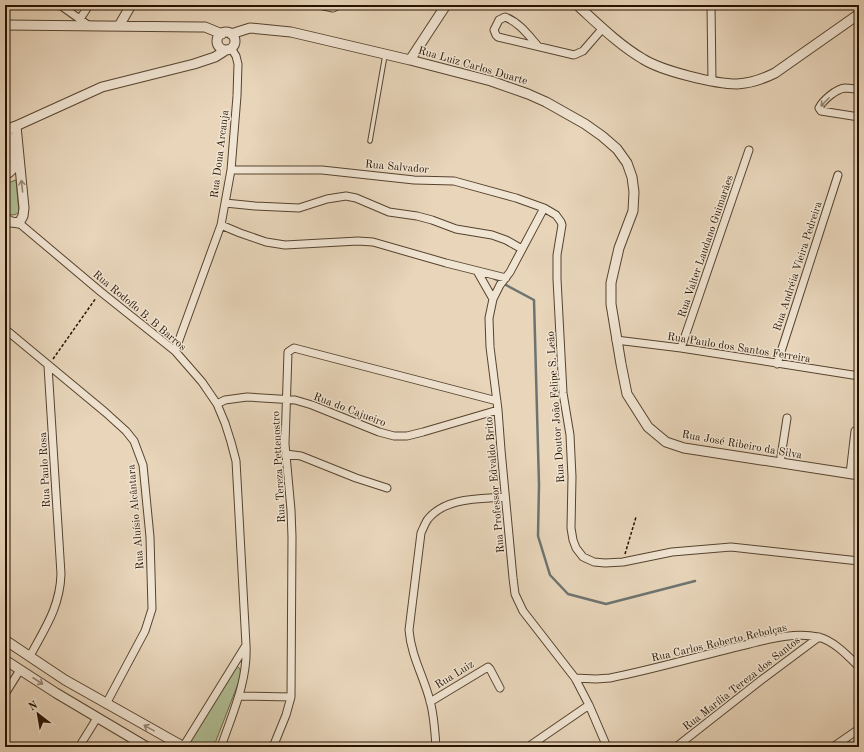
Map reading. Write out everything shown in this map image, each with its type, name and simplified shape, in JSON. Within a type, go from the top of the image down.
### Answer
[{"type":"street","points":[[60,5],[88,26]]},
{"type":"street","points":[[80,19],[89,5]]},
{"type":"street","points":[[119,26],[131,5]]},
{"type":"street","points":[[319,5],[333,8],[339,5]]},
{"type":"street","points":[[410,60],[446,5]]},
{"type":"street","points":[[577,5],[625,47],[644,60],[664,68],[712,81],[736,84],[752,82],[775,73],[859,14]]},
{"type":"street","points":[[711,5],[712,81]]},
{"type":"street","points":[[538,46],[520,26],[510,19],[505,18],[499,20],[494,30],[498,36],[574,56],[583,51],[603,28]]},
{"type":"street","points":[[5,25],[205,27],[235,41],[229,49],[215,57],[102,87],[5,130],[15,162],[10,173],[5,175]]},
{"type":"street","name":"Rua Luiz Carlos Duarte","points":[[224,36],[250,28],[291,32],[491,81],[528,94],[585,124],[602,136],[617,149],[627,163],[632,176],[634,192],[633,211],[619,248],[611,283],[610,304],[616,340]]},
{"type":"street","points":[[224,36],[220,48],[229,49]]},
{"type":"street","points":[[203,60],[224,36]]},
{"type":"street","name":"Rua Dona Arcanja","points":[[175,351],[221,225],[231,170],[238,64],[236,56],[229,49]]},
{"type":"street","points":[[859,90],[846,88],[842,89],[822,102],[819,108],[821,111],[859,117]]},
{"type":"street","points":[[5,218],[11,222],[19,223],[23,216],[24,208],[16,126]]},
{"type":"street","name":"Rua Valter Laudano Guimarães","points":[[681,348],[749,150]]},
{"type":"street","name":"Rua Salvador","points":[[231,170],[322,170],[400,179],[454,181],[516,198],[544,208],[556,215]]},
{"type":"street","name":"Rua Andréia Vieira Pedreira","points":[[777,364],[838,175]]},
{"type":"street","points":[[225,203],[299,208],[332,198],[351,197],[389,212],[417,216],[466,232],[492,235],[522,249]]},
{"type":"street","name":"Rua Professor Edvaldo Brito","points":[[544,208],[510,272],[500,285],[493,299],[489,328],[513,578],[518,602],[523,611],[575,678],[589,705],[607,747]]},
{"type":"street","name":"Rua Doutor João Felipe S. Leão","points":[[556,215],[562,225],[557,256],[557,279],[563,393],[570,435],[572,477],[571,528],[576,548],[583,556],[594,562],[623,562],[672,552],[731,547],[859,561]]},
{"type":"street","name":"Rua Rodoflo B. B Barros","points":[[19,223],[101,292],[175,351],[202,382],[217,404],[225,423],[236,461],[246,668],[243,684],[221,747]]},
{"type":"street","points":[[221,225],[266,242],[285,245],[358,240],[373,242],[506,278]]},
{"type":"street","points":[[477,271],[493,299]]},
{"type":"street","name":"Rua Aluísio Alcântara","points":[[5,330],[126,431],[134,442],[143,465],[150,537],[152,608],[145,632],[106,704]]},
{"type":"street","name":"Rua Paulo dos Santos Ferreira","points":[[616,340],[681,348],[859,376]]},
{"type":"street","name":"Rua José Ribeiro da Silva","points":[[616,340],[628,394],[648,427],[666,442],[684,448],[855,475]]},
{"type":"street","name":"Rua Tereza Pettenostro","points":[[273,747],[286,715],[291,697],[292,537],[286,454],[288,352],[290,349],[294,348],[497,400]]},
{"type":"street","name":"Rua Paulo Rosa","points":[[30,656],[49,621],[56,604],[60,589],[61,574],[48,366]]},
{"type":"street","name":"Rua do Cajueiro","points":[[217,404],[225,400],[247,397],[295,400],[312,405],[379,432],[394,436],[407,436],[498,410]]},
{"type":"street","points":[[780,463],[788,418]]},
{"type":"street","points":[[855,430],[855,475]]},
{"type":"street","points":[[286,454],[301,456],[356,478],[387,488]]},
{"type":"street","points":[[436,747],[430,702],[412,652],[409,636],[421,533],[428,519],[438,510],[450,504],[505,497]]},
{"type":"street","name":"Rua Carlos Roberto Rebolças","points":[[575,678],[610,678],[717,651],[777,638],[798,636],[819,637],[835,646],[859,667]]},
{"type":"street","name":"Rua Marília Tereza dos Santos","points":[[676,747],[819,637]]},
{"type":"street","points":[[5,640],[65,680],[183,747],[246,645]]},
{"type":"street","points":[[5,660],[56,693],[147,747]]},
{"type":"street","name":"Rua Luiz","points":[[430,702],[488,667],[490,668],[500,688]]},
{"type":"street","points":[[5,694],[20,670]]},
{"type":"street","points":[[56,693],[65,680]]},
{"type":"street","points":[[239,696],[291,697]]},
{"type":"street","points":[[528,747],[589,705]]},
{"type":"street","points":[[78,747],[97,718]]},
{"type":"street","points":[[833,747],[842,745],[859,729]]},
{"type":"lane","points":[[370,140],[385,54]]},
{"type":"path","points":[[48,366],[101,292]]},
{"type":"path","points":[[623,562],[636,517]]},
{"type":"green space","points":[[16,180],[19,212],[12,215],[5,210],[5,184]]},
{"type":"green space","points":[[237,666],[240,669],[241,676],[214,746],[187,746]]},
{"type":"waterway","points":[[493,278],[534,300],[539,485],[538,536],[550,575],[568,594],[606,604],[695,581]]}]
